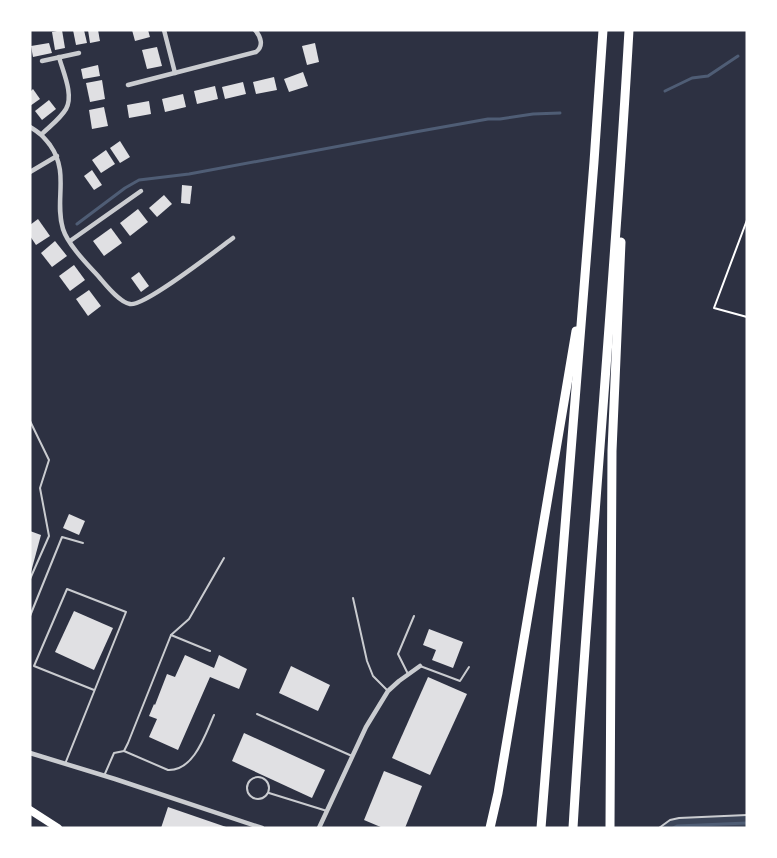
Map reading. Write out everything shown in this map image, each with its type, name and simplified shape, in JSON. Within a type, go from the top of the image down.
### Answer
[{"type":"highway","points":[[541,828],[603,30]]},
{"type":"highway","points":[[610,828],[612,452],[629,30]]},
{"type":"highway","points":[[573,828],[628,51]]},
{"type":"highway","points":[[490,828],[498,793],[577,321],[594,162]]},
{"type":"main road","points":[[30,810],[58,828]]},
{"type":"street","points":[[164,30],[175,73]]},
{"type":"street","points":[[128,85],[259,51],[261,40],[255,30]]},
{"type":"street","points":[[42,61],[79,53]]},
{"type":"street","points":[[42,134],[68,106],[68,90],[59,57]]},
{"type":"street","points":[[30,127],[42,134],[57,156],[61,168],[60,211],[63,231],[77,252],[112,292],[129,304],[137,303],[159,291],[233,238]]},
{"type":"street","points":[[30,172],[57,156]]},
{"type":"street","points":[[70,241],[141,191]]},
{"type":"street","points":[[319,828],[366,727],[388,691],[420,666]]},
{"type":"street","points":[[30,753],[262,828]]},
{"type":"lane","points":[[30,421],[49,460],[40,488],[49,536],[30,579]]},
{"type":"lane","points":[[30,616],[62,537],[83,543]]},
{"type":"lane","points":[[124,751],[171,634],[189,619],[224,558]]},
{"type":"lane","points":[[65,764],[126,612],[67,589],[34,666],[94,690]]},
{"type":"lane","points":[[353,598],[367,661],[373,675],[388,691]]},
{"type":"lane","points":[[408,674],[398,654],[414,616]]},
{"type":"lane","points":[[171,634],[210,651]]},
{"type":"lane","points":[[420,666],[460,681],[469,667]]},
{"type":"lane","points":[[257,714],[352,756]]},
{"type":"lane","points":[[104,776],[114,753],[124,751],[175,771],[198,751],[214,715]]},
{"type":"lane","points":[[260,777],[267,781],[268,793],[260,799],[253,799],[248,794],[247,784],[252,778],[260,777]]},
{"type":"lane","points":[[268,793],[327,811]]},
{"type":"lane","points":[[659,828],[670,820],[679,818],[747,815]]},
{"type":"path","points":[[747,220],[714,308],[747,317]]},
{"type":"shaded area","points":[[747,815],[747,828],[659,828],[670,820],[679,818]]},
{"type":"building","points":[[62,30],[65,48],[55,50],[52,32]]},
{"type":"building","points":[[73,30],[84,30],[87,43],[76,45]]},
{"type":"building","points":[[88,30],[98,30],[100,41],[90,43]]},
{"type":"building","points":[[132,30],[148,30],[150,37],[135,41]]},
{"type":"building","points":[[49,43],[52,53],[33,57],[31,46]]},
{"type":"building","points":[[315,43],[319,62],[307,65],[302,46]]},
{"type":"building","points":[[157,47],[162,66],[147,69],[142,50]]},
{"type":"building","points":[[98,65],[100,76],[83,79],[81,69]]},
{"type":"building","points":[[303,72],[308,86],[289,92],[284,79]]},
{"type":"building","points":[[274,77],[277,90],[256,94],[253,82]]},
{"type":"building","points":[[102,80],[105,99],[90,102],[86,83]]},
{"type":"building","points":[[243,82],[246,94],[225,99],[222,87]]},
{"type":"building","points":[[215,86],[218,99],[197,104],[194,91]]},
{"type":"building","points":[[33,89],[40,99],[30,106],[30,92]]},
{"type":"building","points":[[183,94],[186,107],[165,112],[162,99]]},
{"type":"building","points":[[49,100],[56,109],[42,120],[35,111]]},
{"type":"building","points":[[149,101],[151,114],[129,118],[127,105]]},
{"type":"building","points":[[104,107],[108,126],[92,129],[89,110]]},
{"type":"building","points":[[120,141],[130,157],[120,163],[110,148]]},
{"type":"building","points":[[106,150],[115,164],[101,173],[92,160]]},
{"type":"building","points":[[92,170],[102,185],[94,190],[84,176]]},
{"type":"building","points":[[182,185],[192,186],[190,204],[181,203]]},
{"type":"building","points":[[164,195],[172,204],[157,217],[149,208]]},
{"type":"building","points":[[138,209],[148,222],[130,236],[120,223]]},
{"type":"building","points":[[38,219],[50,236],[36,245],[30,236],[30,225]]},
{"type":"building","points":[[111,228],[122,243],[104,256],[93,241]]},
{"type":"building","points":[[55,241],[67,256],[52,267],[41,253]]},
{"type":"building","points":[[74,265],[85,280],[70,291],[59,276]]},
{"type":"building","points":[[139,272],[149,286],[141,292],[131,278]]},
{"type":"building","points":[[89,290],[101,306],[88,316],[76,299]]},
{"type":"building","points":[[69,514],[85,521],[79,535],[63,528]]},
{"type":"building","points":[[30,531],[41,535],[31,572],[30,572]]},
{"type":"building","points":[[74,611],[113,628],[94,670],[55,652]]},
{"type":"building","points":[[429,629],[463,642],[453,668],[432,660],[436,650],[423,645]]},
{"type":"building","points":[[185,655],[214,668],[219,655],[247,669],[239,689],[210,677],[178,750],[149,737],[157,719],[149,716],[167,674],[175,677]]},
{"type":"building","points":[[291,666],[330,685],[318,711],[279,693]]},
{"type":"building","points":[[428,677],[467,694],[430,775],[392,758]]},
{"type":"building","points":[[244,733],[325,770],[312,798],[232,761]]},
{"type":"building","points":[[384,771],[422,786],[405,828],[383,828],[364,820]]},
{"type":"building","points":[[168,807],[229,828],[161,828]]},
{"type":"waterway","points":[[665,91],[692,78],[708,76],[738,56]]},
{"type":"waterway","points":[[77,224],[139,180],[189,174],[488,119],[560,113]]},
{"type":"waterway","points":[[673,828],[747,823]]}]
